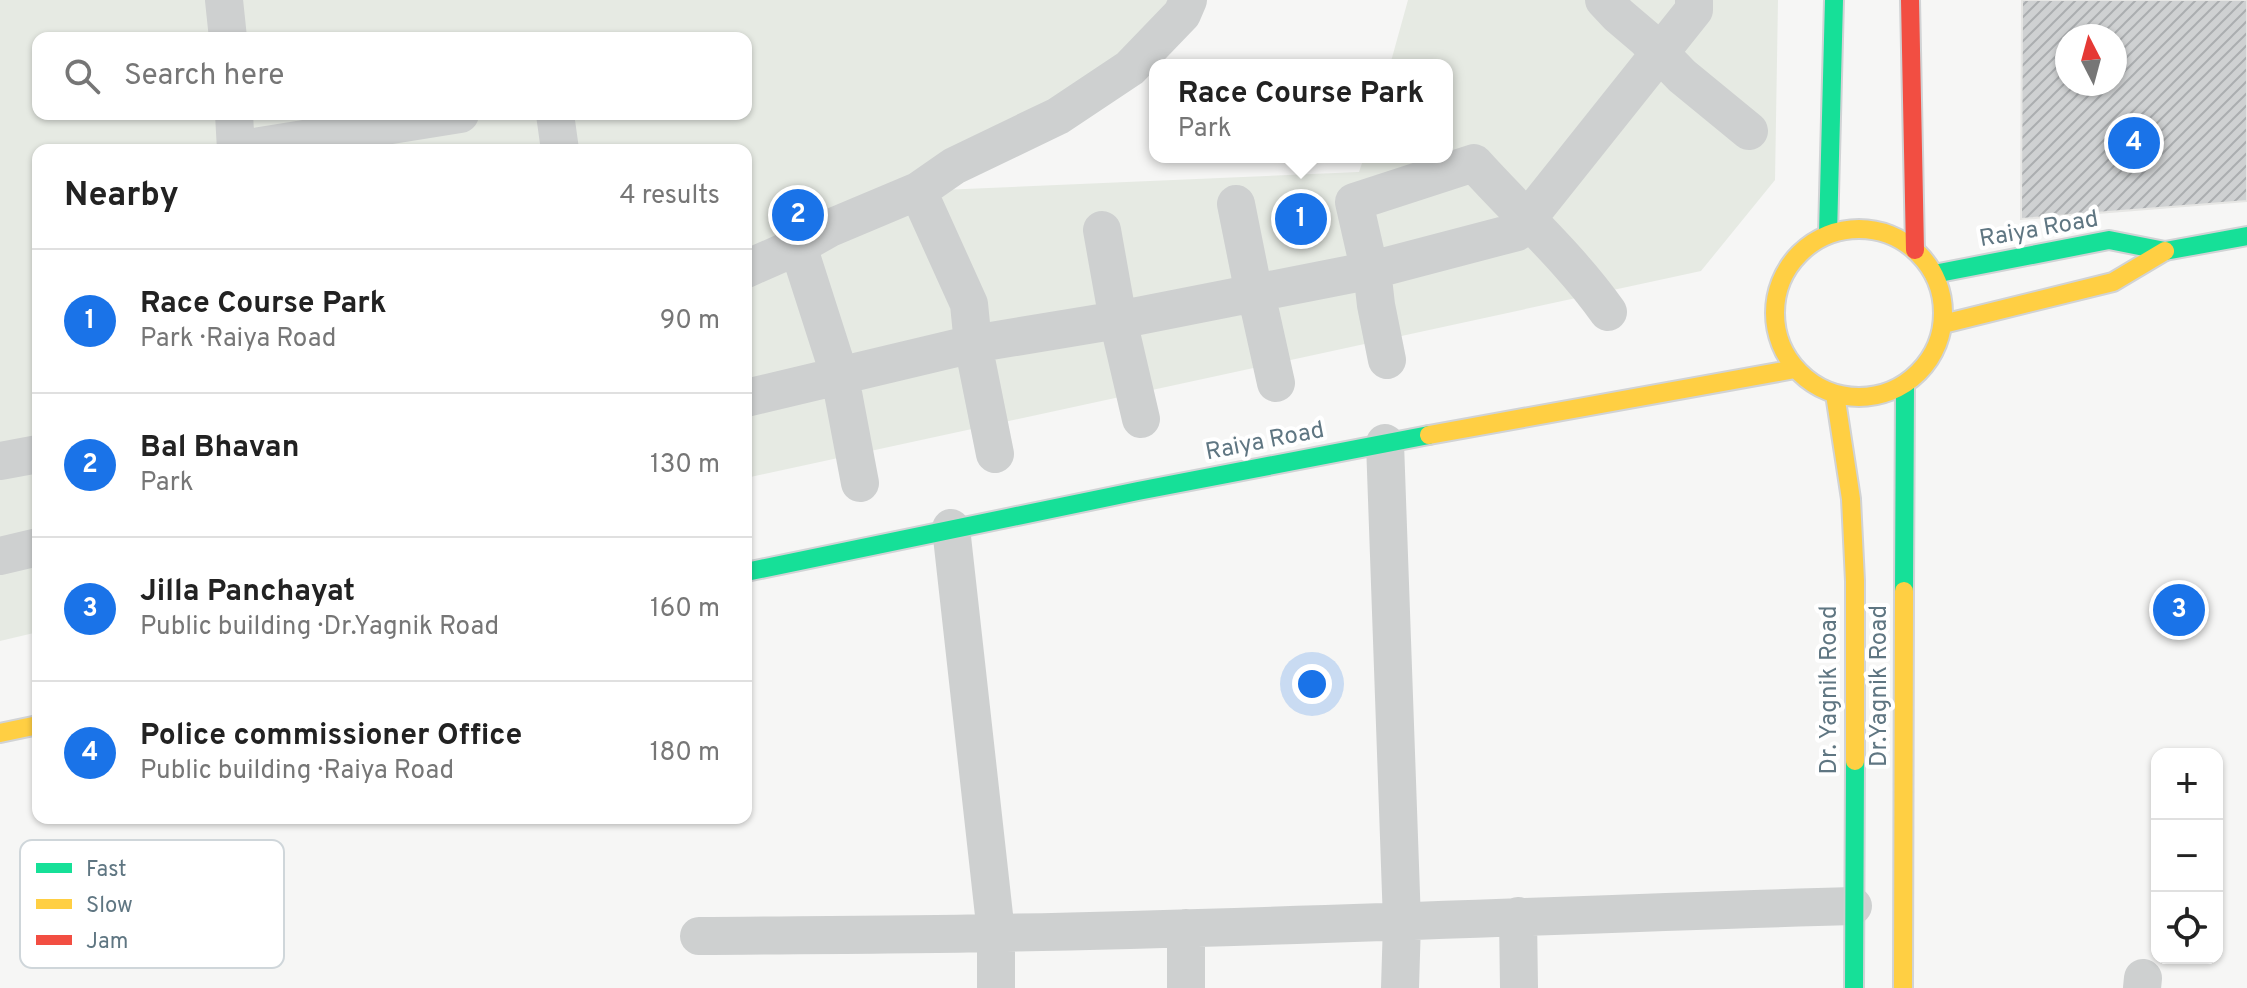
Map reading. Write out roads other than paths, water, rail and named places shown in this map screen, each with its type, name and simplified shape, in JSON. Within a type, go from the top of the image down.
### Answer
[{"type":"main road","points":[[1828,234],[1834,0]]},
{"type":"main road","points":[[1910,0],[1915,250]]},
{"type":"main road","points":[[1851,229],[1874,230],[1896,237],[1928,264],[1943,300],[1943,324],[1936,348],[1923,368],[1905,384],[1883,394],[1860,397],[1835,394],[1813,384],[1795,369],[1783,350],[1776,329],[1774,308],[1779,287],[1798,255],[1828,234],[1851,229]]},
{"type":"main road","name":"Raiya Road","points":[[1934,274],[2109,240],[2165,251],[2247,236]]},
{"type":"main road","points":[[1943,324],[2113,282],[2165,251]]},
{"type":"main road","name":"Raiya Road","points":[[752,571],[951,528],[1385,443],[1795,369]]},
{"type":"main road","name":"Dr.Yagnik Road","points":[[1903,988],[1905,384]]},
{"type":"main road","name":"Dr. Yagnik Road","points":[[1835,394],[1851,499],[1855,581],[1854,988]]},
{"type":"main road","points":[[0,733],[32,726]]},
{"type":"street","points":[[224,0],[227,32]]},
{"type":"street","points":[[752,266],[830,228],[918,191],[954,166],[1058,116],[1130,68],[1182,14],[1188,0]]},
{"type":"street","points":[[1604,0],[1682,76],[1749,131]]},
{"type":"street","points":[[752,397],[973,344],[1118,320],[1372,270],[1517,232],[1694,10],[1694,0]]},
{"type":"street","points":[[234,120],[236,144]]},
{"type":"street","points":[[273,144],[423,120]]},
{"type":"street","points":[[556,120],[559,144]]},
{"type":"street","points":[[1387,360],[1372,270],[1354,202],[1474,163],[1586,281],[1608,312]]},
{"type":"street","points":[[918,191],[969,304],[973,344],[995,454]]},
{"type":"street","points":[[1236,204],[1276,383]]},
{"type":"street","points":[[1102,230],[1118,320],[1141,419]]},
{"type":"street","points":[[798,246],[840,377],[860,483]]},
{"type":"street","points":[[1385,443],[1402,922],[1400,988]]},
{"type":"street","points":[[0,461],[32,455]]},
{"type":"street","points":[[951,528],[996,933],[996,988]]},
{"type":"street","points":[[0,556],[32,548]]},
{"type":"street","points":[[699,936],[996,933],[1853,906]]},
{"type":"street","points":[[1518,916],[1519,988]]},
{"type":"street","points":[[1186,928],[1186,988]]},
{"type":"place","name":"Police commissioner Office","points":[[2134,143]]},
{"type":"place","name":"Bal Bhavan","points":[[798,215]]},
{"type":"place","name":"Race Course Park","points":[[1301,219]]},
{"type":"place","name":"Jilla Panchayat","points":[[2179,610]]}]
